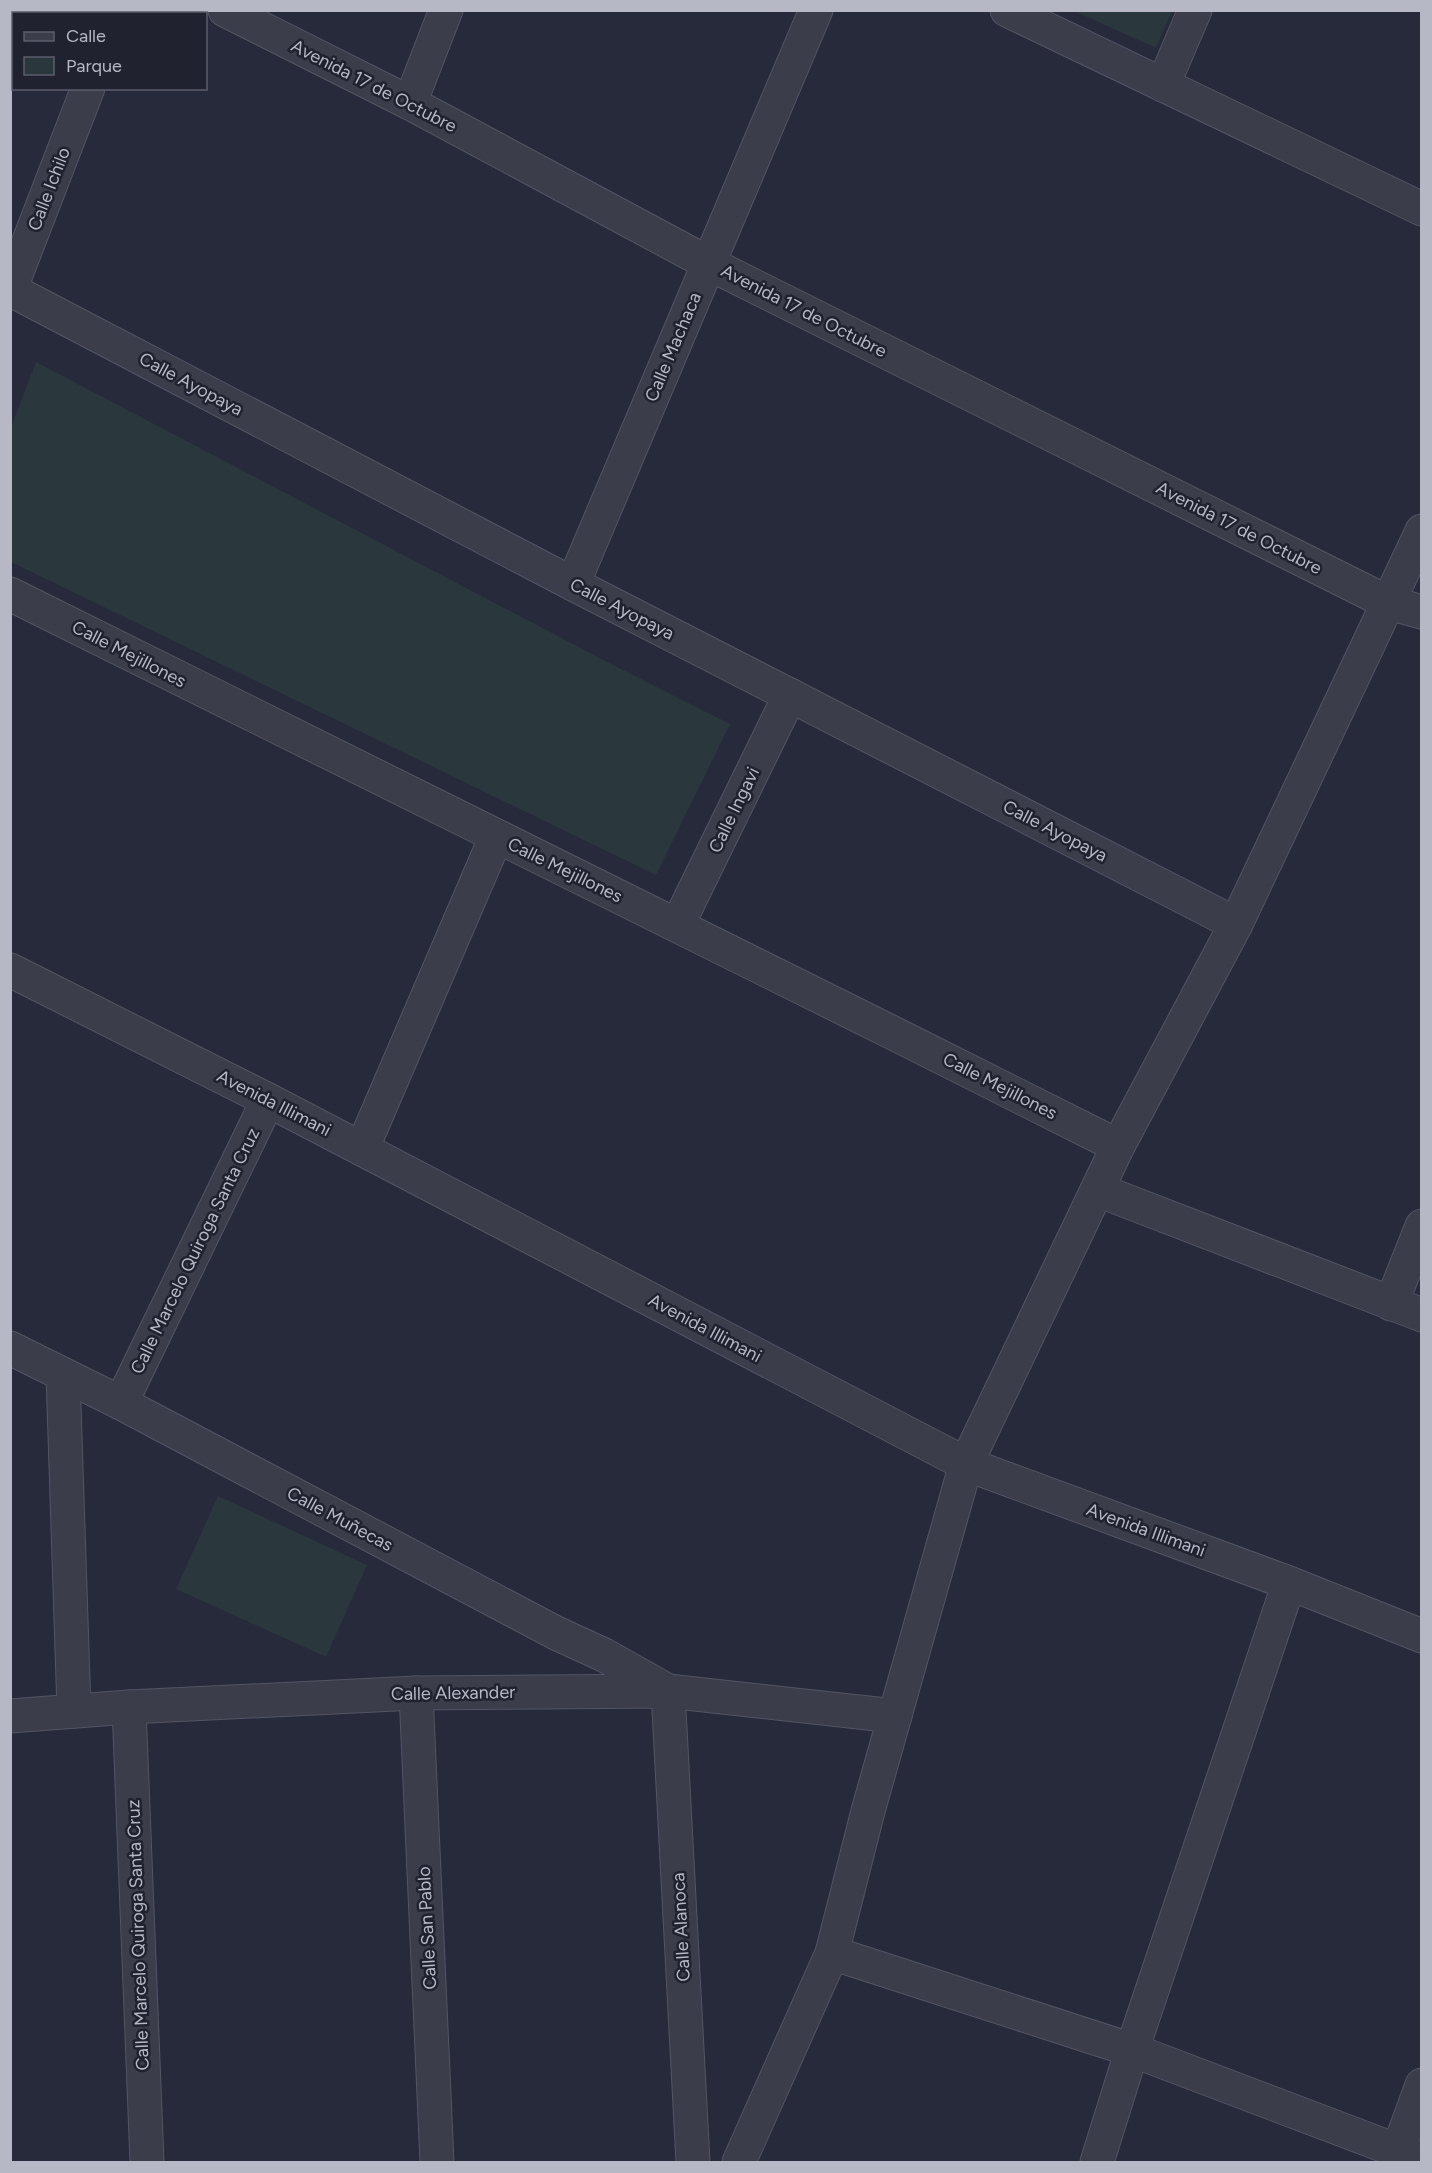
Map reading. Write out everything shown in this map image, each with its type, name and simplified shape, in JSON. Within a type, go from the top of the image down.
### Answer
[{"type":"street","name":"Avenida 17 de Octubre","points":[[225,10],[410,103],[708,263],[1389,603],[1422,612]]},
{"type":"street","points":[[410,103],[446,10]]},
{"type":"street","name":"Calle Machaca","points":[[573,584],[816,10]]},
{"type":"street","points":[[1163,85],[1195,10]]},
{"type":"street","points":[[1015,12],[1422,209]]},
{"type":"street","name":"Calle Ichilo","points":[[11,290],[87,90]]},
{"type":"street","name":"Calle Ayopaya","points":[[11,290],[573,584],[1236,924]]},
{"type":"street","points":[[739,2163],[832,1953],[895,1716],[966,1464],[1118,1146],[1236,924],[1422,531]]},
{"type":"street","name":"Calle Mejillones","points":[[10,594],[496,837],[678,924],[1118,1146]]},
{"type":"street","name":"Calle Ingavi","points":[[678,924],[790,695]]},
{"type":"street","points":[[362,1149],[496,837]]},
{"type":"street","name":"Avenida Illimani","points":[[10,970],[268,1100],[966,1464],[1289,1583],[1422,1636]]},
{"type":"street","name":"Calle Marcelo Quiroga Santa Cruz","points":[[121,1403],[268,1100]]},
{"type":"street","points":[[1098,1190],[1422,1315]]},
{"type":"street","points":[[1391,1304],[1422,1226]]},
{"type":"street","name":"Calle Muñecas","points":[[10,1348],[121,1403],[556,1634],[604,1655],[668,1691]]},
{"type":"street","points":[[63,1375],[74,1711]]},
{"type":"street","points":[[1097,2163],[1132,2050],[1289,1583]]},
{"type":"street","name":"Calle Alexander","points":[[10,1716],[129,1707],[416,1693],[668,1691],[895,1716]]},
{"type":"street","name":"Calle Alanoca","points":[[668,1691],[693,2163]]},
{"type":"street","name":"Calle San Pablo","points":[[416,1693],[437,2163]]},
{"type":"street","name":"Calle Marcelo Quiroga Santa Cruz","points":[[129,1707],[147,2163]]},
{"type":"street","points":[[832,1953],[1132,2050],[1404,2158],[1422,2085]]},
{"type":"green space","points":[[1074,11],[1172,11],[1156,48]]},
{"type":"green space","points":[[36,362],[730,724],[656,875],[11,562],[11,427]]},
{"type":"green space","points":[[218,1496],[367,1565],[326,1657],[176,1589]]}]
